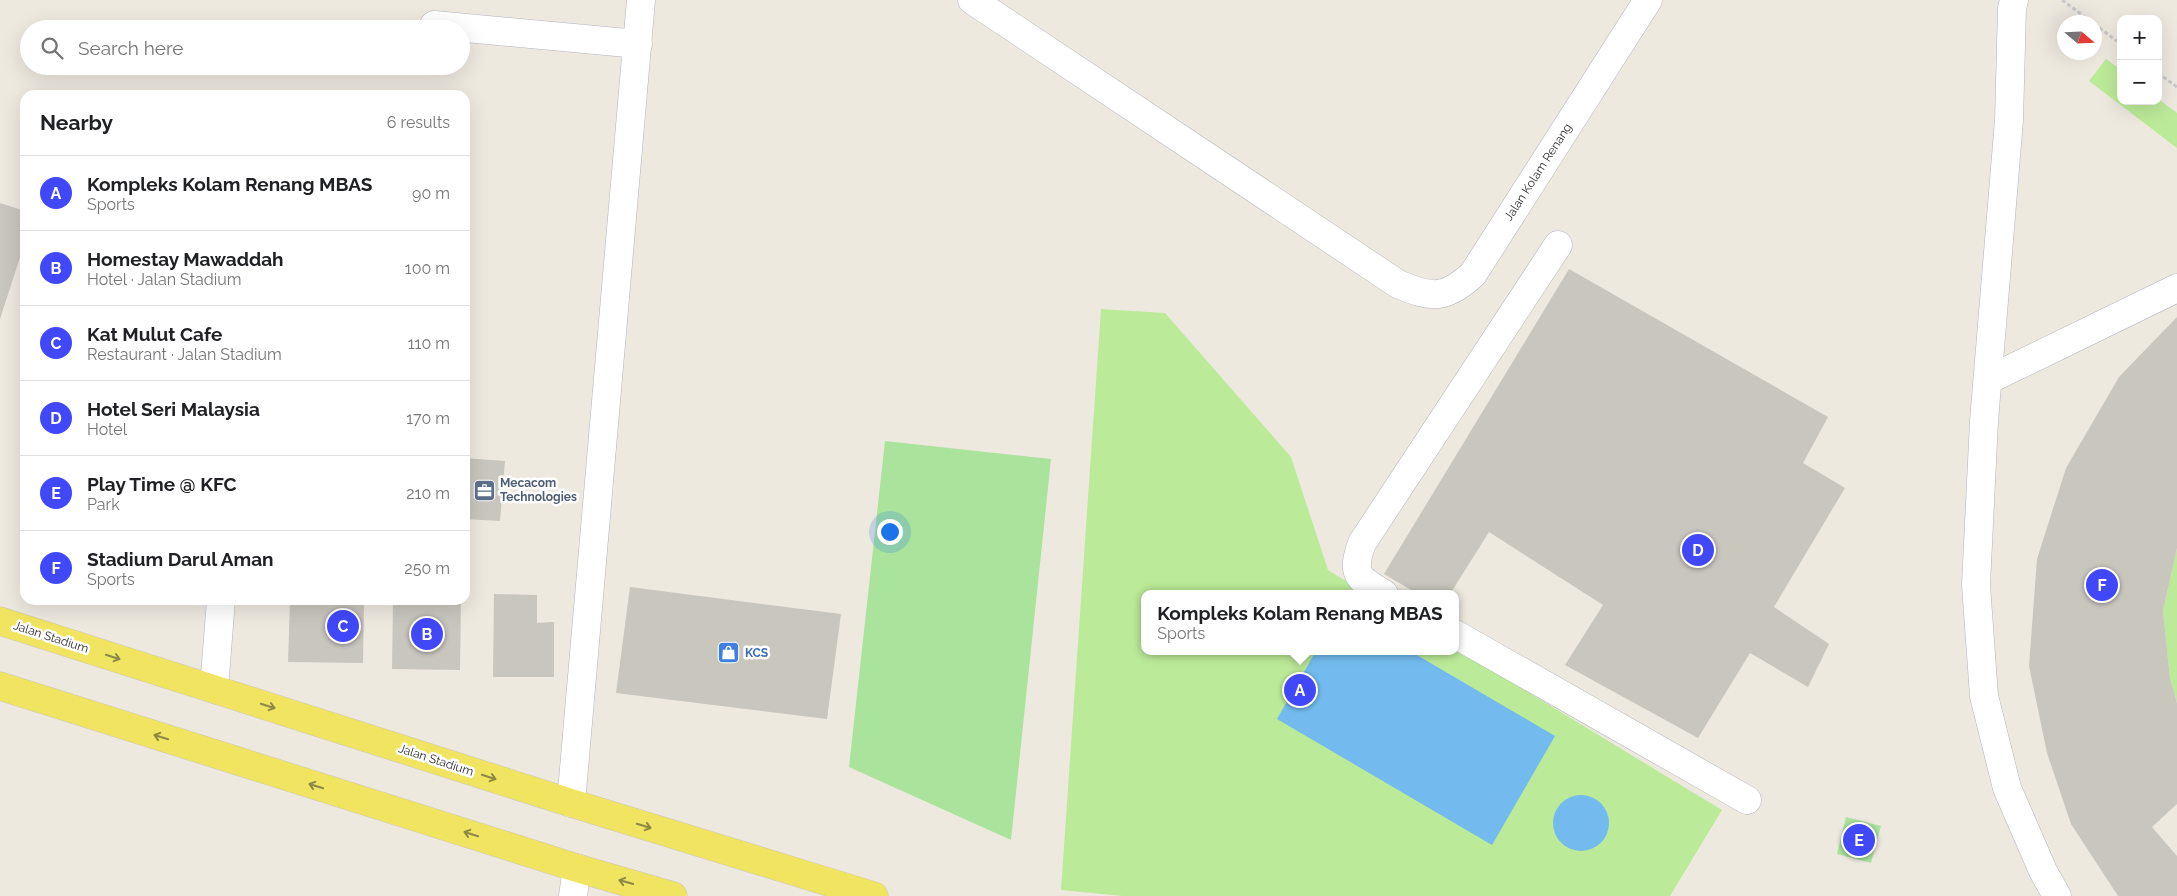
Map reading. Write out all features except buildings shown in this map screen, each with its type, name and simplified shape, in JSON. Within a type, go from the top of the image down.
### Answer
[{"type":"main road","name":"Jalan Stadium","points":[[0,621],[571,803],[873,896]]},
{"type":"main road","points":[[0,686],[577,868],[673,896]]},
{"type":"street","points":[[571,803],[642,0]]},
{"type":"street","name":"Jalan Kolam Renang","points":[[972,0],[1398,284],[1421,294],[1441,294],[1458,288],[1473,274],[1648,0]]},
{"type":"street","points":[[2014,0],[2012,8],[2009,120],[1988,380],[1976,585],[1984,696],[2007,788],[2043,871],[2057,896]]},
{"type":"street","points":[[470,28],[638,44]]},
{"type":"street","points":[[1377,590],[1364,583],[1356,572],[1356,559],[1362,543],[1558,245]]},
{"type":"street","points":[[1988,380],[2177,288]]},
{"type":"street","points":[[214,689],[220,605]]},
{"type":"street","points":[[1459,636],[1747,800]]},
{"type":"street","points":[[573,896],[577,868]]},
{"type":"path","points":[[2062,0],[2082,15]]},
{"type":"path","points":[[2102,30],[2117,41]]},
{"type":"path","points":[[2162,76],[2177,87]]},
{"type":"green space","points":[[2106,59],[2117,67],[2117,102],[2089,81]]},
{"type":"green space","points":[[2162,102],[2177,113],[2177,148],[2121,105],[2162,105]]},
{"type":"green space","points":[[1101,309],[1165,313],[1291,457],[1328,570],[1360,590],[1141,590],[1141,655],[1459,655],[1459,650],[1722,810],[1670,896],[1123,896],[1061,890]]},
{"type":"green space","points":[[885,441],[1051,459],[1011,840],[849,767]]},
{"type":"green space","points":[[2177,548],[2177,703],[2170,678],[2163,611]]},
{"type":"green space","points":[[1846,817],[1881,826],[1871,863],[1837,854]]},
{"type":"water","points":[[1314,655],[1417,655],[1555,736],[1492,845],[1277,719]]},
{"type":"water","points":[[1575,795],[1587,795],[1597,799],[1605,807],[1609,823],[1605,839],[1597,847],[1587,851],[1575,851],[1565,847],[1557,839],[1553,829],[1553,817],[1557,807],[1565,799]]},
{"type":"place","name":"Mecacom Technologies","points":[[484,490]]},
{"type":"place","name":"Hotel Seri Malaysia","points":[[1698,550]]},
{"type":"place","name":"Stadium Darul Aman","points":[[2102,585]]},
{"type":"place","name":"Kat Mulut Cafe","points":[[343,626]]},
{"type":"place","name":"Homestay Mawaddah","points":[[427,634]]},
{"type":"place","name":"KCS","points":[[729,653]]},
{"type":"place","name":"Kompleks Kolam Renang MBAS","points":[[1300,690]]},
{"type":"place","name":"Play Time @ KFC","points":[[1859,840]]}]
